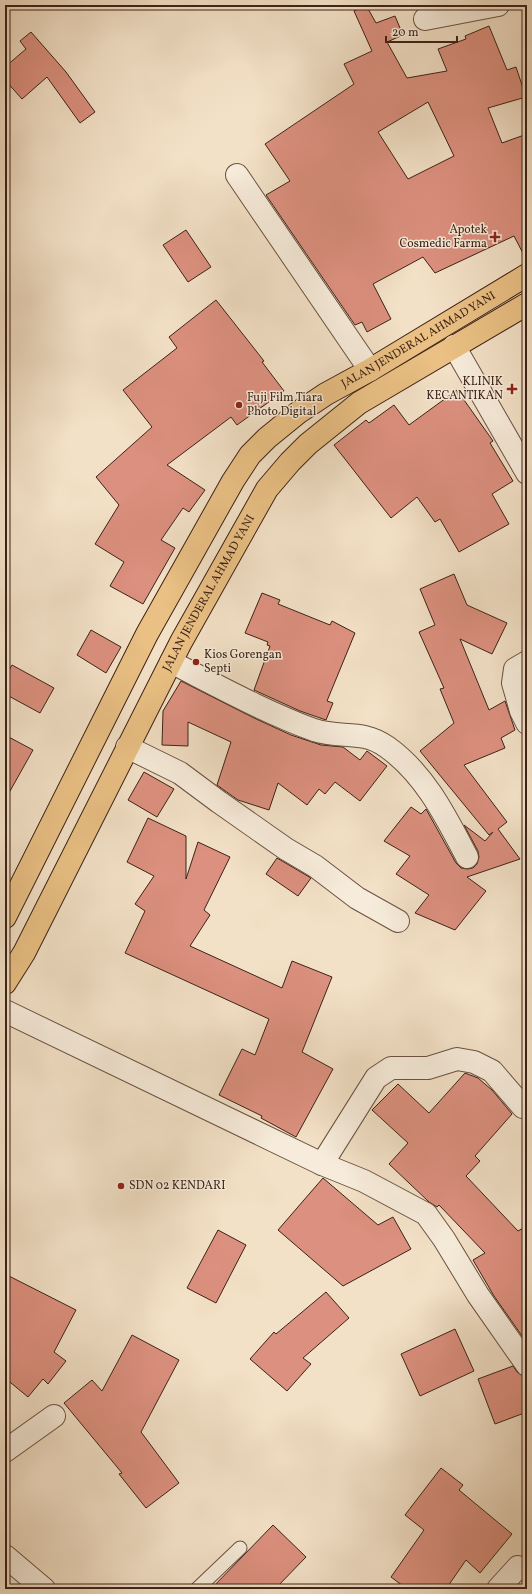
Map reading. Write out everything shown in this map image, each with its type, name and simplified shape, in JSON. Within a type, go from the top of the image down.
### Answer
[{"type":"highway","name":"JALAN JENDERAL AHMAD YANI","points":[[8,903],[147,634],[233,481],[250,455],[267,438],[299,412],[326,394],[370,370],[527,275]]},
{"type":"highway","name":"JALAN JENDERAL AHMAD YANI","points":[[5,983],[24,953],[181,642],[267,489],[290,462],[329,426],[359,403],[527,304]]},
{"type":"street","points":[[425,20],[498,5]]},
{"type":"street","points":[[237,175],[370,370]]},
{"type":"street","points":[[454,346],[527,473]]},
{"type":"street","points":[[171,662],[254,704],[302,725],[330,734],[368,737],[386,746],[402,759],[420,778],[467,857]]},
{"type":"street","points":[[527,662],[515,669],[513,683],[521,711],[527,723]]},
{"type":"street","points":[[127,747],[180,773],[286,849],[315,866],[357,898],[398,921]]},
{"type":"street","points":[[5,1011],[322,1164],[364,1181],[426,1214],[478,1295],[527,1365]]},
{"type":"street","points":[[322,1164],[376,1078],[391,1068],[428,1068],[457,1058],[474,1062],[492,1071],[523,1107]]},
{"type":"street","points":[[5,1451],[54,1416]]},
{"type":"street","points":[[5,1556],[44,1589]]},
{"type":"street","points":[[498,1589],[518,1567]]},
{"type":"lane","points":[[197,1589],[240,1548]]},
{"type":"building","points":[[366,5],[376,23],[395,16],[403,35],[387,42],[407,78],[447,71],[438,49],[466,39],[465,36],[489,26],[507,70],[516,67],[526,97],[488,108],[502,143],[527,134],[527,261],[514,236],[435,273],[423,257],[373,284],[391,319],[367,332],[362,322],[355,325],[266,195],[290,181],[265,144],[354,84],[344,64],[372,51],[354,11]],"holes":[[[428,102],[454,156],[408,179],[378,132]]]},
{"type":"building","points":[[31,32],[66,72],[95,112],[80,123],[47,77],[22,99],[5,80],[5,67],[26,49],[20,41]]},
{"type":"building","points":[[186,230],[211,267],[188,282],[163,245]]},
{"type":"building","points":[[216,300],[264,361],[262,362],[284,391],[237,425],[231,417],[167,465],[205,490],[189,512],[183,508],[161,540],[175,548],[143,604],[110,586],[124,562],[95,544],[119,505],[96,477],[152,427],[123,390],[177,348],[169,337]]},
{"type":"building","points":[[457,390],[493,441],[490,443],[513,481],[492,494],[509,524],[459,552],[440,519],[435,522],[417,497],[391,518],[334,445],[366,420],[369,423],[394,405],[409,425]]},
{"type":"building","points":[[454,574],[467,605],[507,623],[492,654],[460,639],[489,710],[505,701],[515,730],[501,738],[505,748],[464,765],[507,822],[498,829],[520,859],[467,877],[486,891],[455,930],[415,913],[429,895],[396,874],[410,856],[384,841],[411,807],[421,814],[426,809],[456,863],[461,868],[467,869],[473,868],[477,864],[479,857],[478,851],[464,825],[485,841],[493,832],[489,835],[420,751],[454,723],[440,689],[444,688],[419,632],[435,625],[420,589]]},
{"type":"building","points":[[262,593],[280,600],[278,604],[330,625],[332,621],[355,633],[327,701],[333,703],[326,720],[300,711],[254,690],[270,646],[267,645],[268,642],[245,633]]},
{"type":"building","points":[[91,630],[121,647],[106,673],[77,655]]},
{"type":"building","points":[[12,665],[54,688],[40,713],[5,694],[5,677]]},
{"type":"building","points":[[181,681],[291,735],[321,745],[343,747],[360,760],[367,751],[387,766],[360,801],[335,782],[325,794],[319,789],[307,805],[278,783],[269,810],[238,800],[217,785],[231,742],[188,722],[188,746],[162,745],[163,711]]},
{"type":"building","points":[[5,735],[33,750],[5,800]]},
{"type":"building","points":[[144,772],[174,789],[157,817],[128,800]]},
{"type":"building","points":[[148,818],[186,836],[186,879],[198,842],[230,857],[204,910],[210,915],[190,946],[282,988],[292,961],[332,977],[302,1052],[333,1069],[296,1137],[261,1118],[262,1116],[219,1095],[242,1049],[255,1055],[269,1019],[125,953],[145,911],[135,904],[154,876],[127,862]]},
{"type":"building","points":[[277,858],[311,878],[298,896],[266,874]]},
{"type":"building","points":[[465,1073],[478,1078],[492,1090],[512,1114],[475,1156],[480,1161],[466,1176],[518,1231],[527,1226],[527,1343],[494,1296],[473,1260],[485,1253],[439,1205],[437,1207],[429,1202],[389,1164],[408,1143],[372,1110],[398,1084],[429,1113]]},
{"type":"building","points":[[323,1178],[378,1225],[393,1217],[411,1249],[343,1286],[278,1230]]},
{"type":"building","points":[[218,1230],[246,1245],[216,1303],[187,1288]]},
{"type":"building","points":[[5,1274],[76,1310],[54,1352],[66,1361],[48,1384],[43,1379],[28,1397],[5,1378]]},
{"type":"building","points":[[326,1292],[349,1318],[303,1358],[311,1364],[287,1391],[250,1359],[274,1332],[276,1334]]},
{"type":"building","points":[[455,1329],[474,1371],[420,1396],[401,1354]]},
{"type":"building","points":[[132,1335],[179,1360],[141,1432],[179,1483],[146,1508],[119,1474],[122,1473],[64,1403],[92,1380],[102,1391]]},
{"type":"building","points":[[513,1366],[517,1372],[525,1377],[527,1382],[527,1412],[495,1424],[478,1379]]},
{"type":"building","points":[[441,1468],[463,1485],[459,1490],[512,1534],[480,1573],[466,1560],[446,1589],[407,1589],[391,1577],[424,1530],[405,1515]]},
{"type":"building","points":[[273,1525],[306,1557],[275,1589],[211,1589]]},
{"type":"place","name":"Apotek Cosmedic Farma","points":[[495,237]]},
{"type":"place","name":"KLINIK KECANTIKAN","points":[[512,389]]},
{"type":"place","name":"Fuji Film Tiara Photo Digital","points":[[239,405]]},
{"type":"place","name":"Kios Gorengan Septi","points":[[196,662]]},
{"type":"place","name":"SDN 02 KENDARI","points":[[121,1186]]}]
